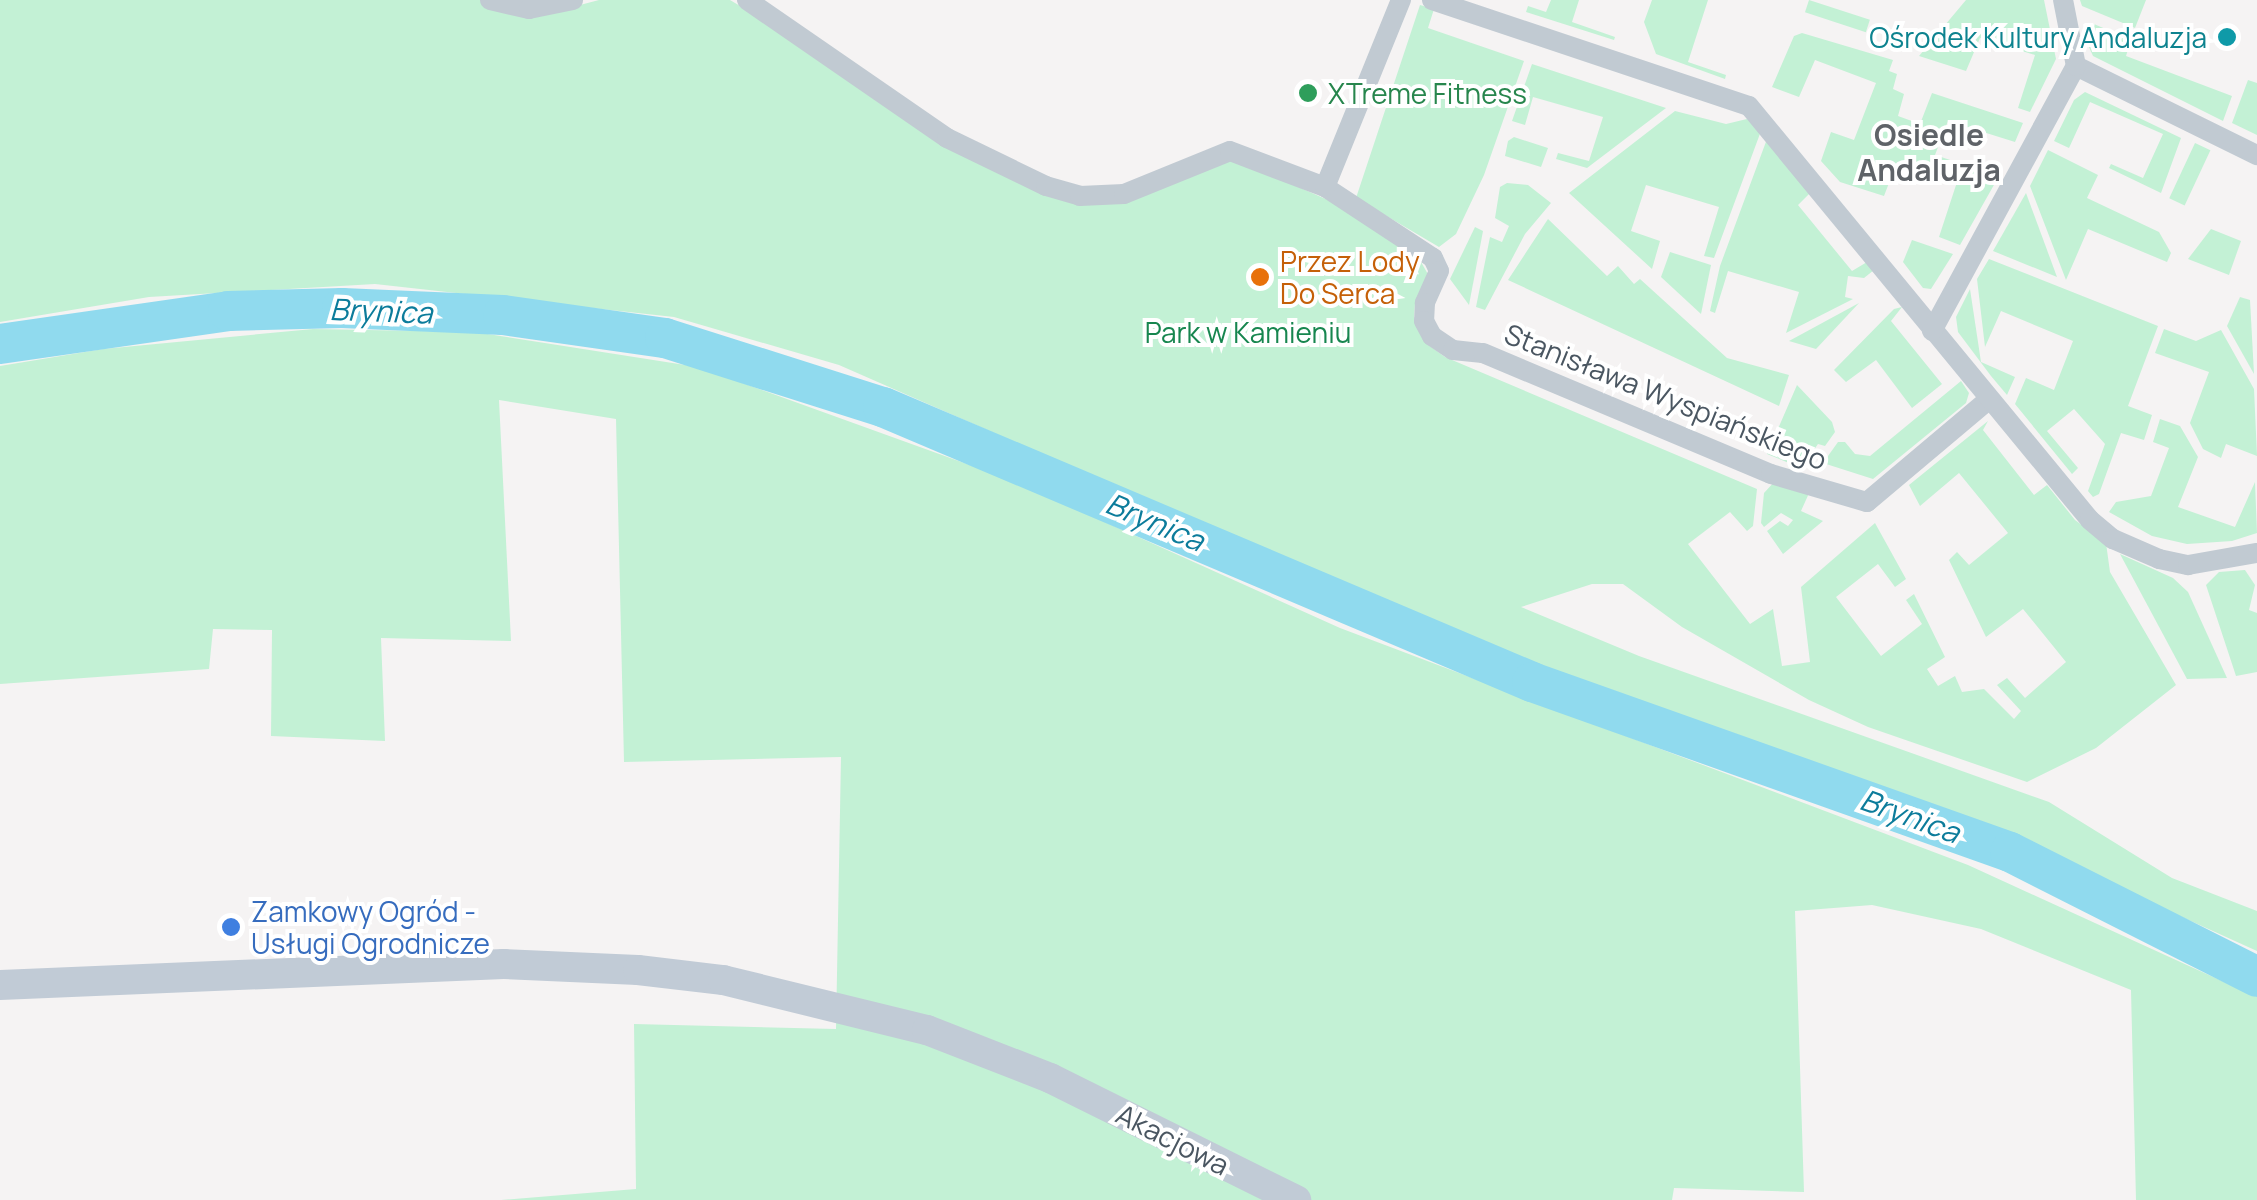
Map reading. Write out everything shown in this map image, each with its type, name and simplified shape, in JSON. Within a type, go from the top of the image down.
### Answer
[{"type":"street","points":[[490,0],[529,9],[573,0]]},
{"type":"street","name":"Stanisława Wyspiańskiego","points":[[747,0],[946,138],[1046,186],[1080,196],[1124,194],[1230,151],[1325,188],[1434,258],[1438,271],[1425,304],[1424,321],[1432,336],[1453,350],[1483,352],[1771,474],[1868,502],[1988,400]]},
{"type":"street","points":[[1325,188],[1401,0]]},
{"type":"street","points":[[1432,0],[1749,106],[2090,520],[2113,538],[2159,559],[2188,565],[2257,553]]},
{"type":"street","points":[[1932,331],[2076,66],[2064,0]]},
{"type":"street","points":[[2076,66],[2257,155]]},
{"type":"street","name":"Akacjowa","points":[[0,985],[504,964],[638,970],[723,980],[806,997],[927,1030],[1050,1078],[1296,1200]]},
{"type":"green space","name":"Park w Kamieniu","points":[[0,0],[480,0],[542,15],[599,0],[730,0],[1066,199],[1230,157],[1337,204],[1421,262],[1429,276],[1415,304],[1414,319],[1427,344],[1445,357],[1757,489],[1753,526],[1747,531],[1730,512],[1688,544],[1750,624],[1773,609],[1782,666],[1810,662],[1801,587],[1875,523],[1906,579],[1895,587],[1878,564],[1836,597],[1881,656],[1922,624],[1906,600],[1914,594],[1945,657],[1927,669],[1938,686],[1955,676],[1962,692],[1984,689],[2014,719],[2021,711],[1997,685],[2007,678],[2025,698],[2066,662],[2023,609],[1986,637],[1949,560],[1957,552],[1969,565],[2008,533],[1959,473],[1920,506],[1909,485],[1988,421],[1983,430],[2034,495],[2047,485],[2075,520],[2106,543],[2110,572],[2176,685],[2096,748],[2027,782],[1868,727],[1809,700],[1682,627],[1623,584],[1592,584],[1521,607],[1639,656],[2049,802],[2172,878],[2257,911],[2257,951],[2010,839],[1477,645],[839,365],[674,317],[375,284],[149,297],[0,322]]},
{"type":"green space","points":[[1551,0],[1579,0],[1572,22],[1615,37],[1614,40],[1526,12],[1528,6],[1546,12]]},
{"type":"green space","points":[[1652,0],[1708,0],[1688,62],[1726,75],[1725,79],[1656,54],[1644,22]]},
{"type":"green space","points":[[1809,0],[1870,20],[1866,32],[1805,12]]},
{"type":"green space","points":[[1966,0],[2044,0],[2056,59],[2030,112],[2018,108],[2035,55],[1980,38],[1966,71],[1919,56]]},
{"type":"green space","points":[[2080,0],[2146,0],[2135,28],[2082,6]]},
{"type":"green space","points":[[1420,5],[1434,9],[1428,28],[1524,61],[1484,175],[1456,234],[1439,247],[1356,198]]},
{"type":"green space","points":[[2094,24],[2131,40],[2126,56],[2232,96],[2223,121],[2093,56],[2084,36],[2086,26]]},
{"type":"green space","points":[[1802,33],[1893,60],[1889,71],[1897,74],[1893,89],[1904,94],[1898,116],[1920,124],[1932,93],[2023,123],[2015,142],[1948,121],[1935,155],[1999,176],[1960,245],[1939,237],[1957,182],[1897,162],[1884,196],[1840,182],[1821,161],[1831,132],[1854,140],[1876,83],[1815,60],[1799,97],[1772,87],[1794,36]]},
{"type":"green space","points":[[1532,64],[1666,108],[1587,168],[1556,159],[1558,153],[1589,161],[1603,117],[1533,97],[1525,125],[1512,121]]},
{"type":"green space","points":[[2248,80],[2257,83],[2257,135],[2232,123]]},
{"type":"green space","points":[[2085,92],[2181,138],[2161,193],[2109,168],[2111,164],[2143,178],[2163,134],[2090,102],[2069,148],[2054,141],[2074,100]]},
{"type":"green space","points":[[1675,111],[1726,124],[1747,119],[1761,131],[1714,258],[1704,256],[1719,207],[1646,185],[1631,231],[1660,241],[1652,269],[1569,193]]},
{"type":"green space","points":[[1514,137],[1548,148],[1541,167],[1505,156],[1508,141]]},
{"type":"green space","points":[[1767,139],[1810,193],[1798,205],[1852,271],[1867,262],[1874,270],[1864,278],[1848,276],[1845,297],[1853,299],[1786,333],[1799,292],[1728,271],[1715,313],[1710,311],[1720,266]]},
{"type":"green space","points":[[2195,143],[2210,150],[2185,205],[2169,198]]},
{"type":"green space","points":[[2048,150],[2098,175],[2087,198],[2159,232],[2171,253],[2167,262],[2088,229],[2066,280],[2030,186]]},
{"type":"green space","points":[[1507,183],[1528,185],[1551,203],[1525,234],[1485,310],[1476,307],[1490,237],[1502,242],[1509,226],[1495,218],[1500,187]]},
{"type":"green space","points":[[2026,193],[2057,277],[1993,251]]},
{"type":"green space","points":[[1548,219],[1607,276],[1618,266],[1634,284],[1640,279],[1727,358],[1789,375],[1779,406],[1508,280]]},
{"type":"green space","points":[[1475,227],[1483,231],[1469,305],[1450,279]]},
{"type":"green space","points":[[2211,229],[2241,241],[2229,275],[2188,259]]},
{"type":"green space","points":[[1912,240],[1953,254],[1931,289],[1923,288],[1903,262]]},
{"type":"green space","points":[[1670,252],[1711,265],[1701,314],[1661,277]]},
{"type":"green space","points":[[1989,259],[2158,326],[2128,406],[2152,415],[2144,440],[2121,433],[2099,494],[2093,497],[2088,491],[2105,444],[2074,409],[2047,431],[2078,468],[2072,474],[2015,404],[2026,378],[2054,390],[2073,341],[2001,311],[1985,347],[1977,279]]},
{"type":"green space","points":[[1970,289],[1981,362],[2015,377],[2007,395],[1991,376],[1958,332],[1956,317]]},
{"type":"green space","points":[[2240,297],[2250,300],[2254,374],[2227,326]]},
{"type":"green space","points":[[1859,303],[1816,349],[1789,341]]},
{"type":"green space","points":[[1902,307],[1891,321],[1942,384],[1912,408],[1876,360],[1846,382],[1834,370],[1894,309]]},
{"type":"green space","points":[[313,329],[475,332],[698,367],[1014,481],[1340,628],[1968,865],[2257,997],[2257,1200],[2136,1200],[2131,990],[1981,929],[1872,905],[1795,911],[1804,1192],[1674,1188],[1672,1200],[501,1200],[636,1189],[634,1024],[836,1029],[841,757],[624,762],[616,419],[499,400],[511,641],[381,638],[385,741],[271,736],[272,630],[213,629],[209,669],[0,684],[0,366],[103,349]]},
{"type":"green space","points":[[2164,329],[2196,341],[2221,330],[2254,389],[2257,456],[2226,444],[2221,458],[2203,449],[2190,423],[2209,372],[2155,353]]},
{"type":"green space","points":[[1961,381],[1969,393],[1966,403],[1873,479],[1823,463],[1838,442],[1845,442],[1855,454],[1870,456]]},
{"type":"green space","points":[[1797,385],[1832,422],[1835,432],[1825,446],[1818,444],[1811,454],[1816,463],[1801,468],[1767,454]]},
{"type":"green space","points":[[2160,419],[2180,426],[2198,457],[2178,507],[2235,527],[2255,482],[2257,533],[2232,541],[2187,544],[2152,536],[2109,512],[2116,502],[2151,496],[2169,448],[2153,442]]},
{"type":"green space","points":[[1775,481],[1810,491],[1801,511],[1823,521],[1783,554],[1767,531],[1780,521],[1788,526],[1793,520],[1781,513],[1764,527],[1761,523],[1764,493]]},
{"type":"green space","points":[[2120,554],[2173,578],[2188,592],[2227,678],[2187,679]]},
{"type":"green space","points":[[2245,570],[2255,585],[2249,610],[2257,613],[2257,672],[2236,676],[2206,585],[2219,572]]},
{"type":"waterway","name":"Brynica","points":[[0,344],[228,311],[342,308],[503,315],[665,338],[883,407],[1532,682],[2010,852],[2257,977]]},
{"type":"place","name":"Ośrodek Kultury Andaluzja","points":[[2227,37]]},
{"type":"place","name":"XTreme Fitness","points":[[1308,93]]},
{"type":"place","name":"Przez Lody Do Serca","points":[[1260,277]]},
{"type":"place","name":"Zamkowy Ogród - Usługi Ogrodnicze","points":[[231,927]]},
{"type":"district","name":"Osiedle Andaluzja","points":[[1929,152]]}]
